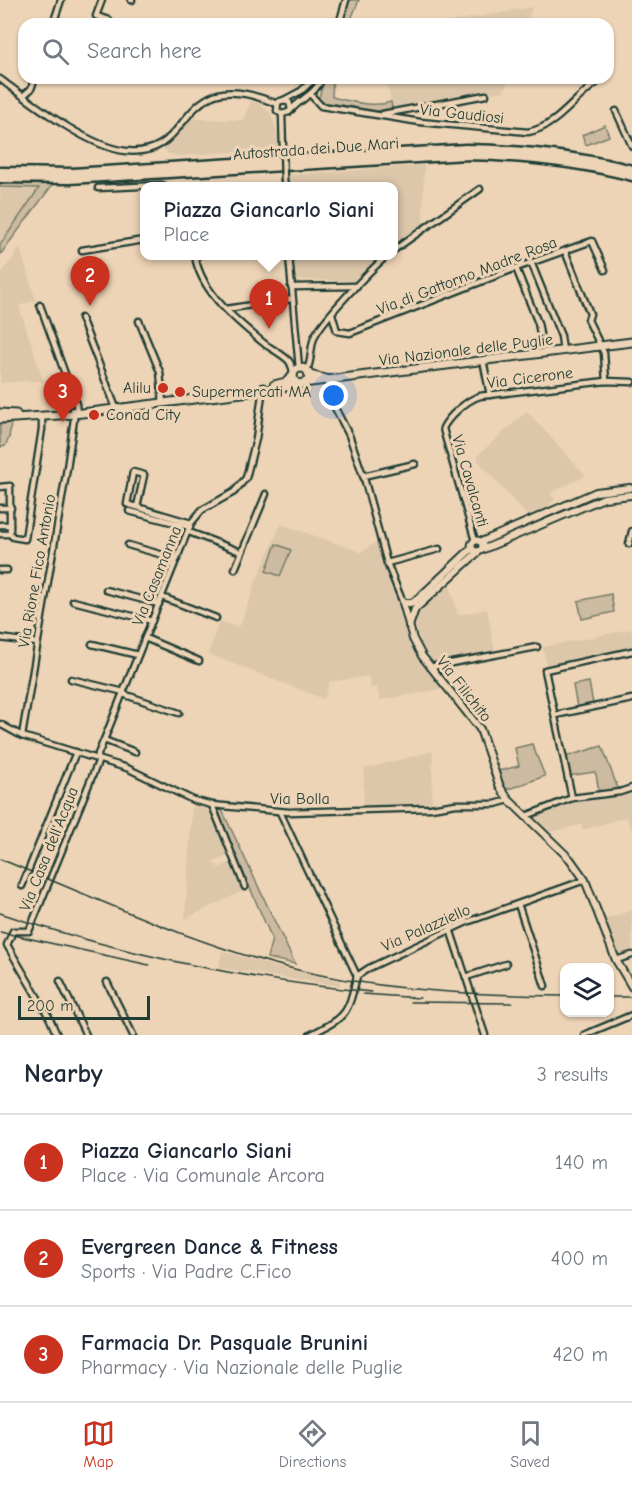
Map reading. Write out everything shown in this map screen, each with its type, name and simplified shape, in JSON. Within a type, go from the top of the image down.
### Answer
[{"type":"highway","name":"Autostrada dei Due Mari","points":[[70,176],[466,149],[537,153],[632,170]]},
{"type":"highway","name":"Autostrada dei Due Mari","points":[[0,178],[466,155],[548,160],[632,176]]},
{"type":"highway","name":"Autostrada dei Due Mari","points":[[0,172],[48,177]]},
{"type":"main road","name":"Via Nazionale delle Puglie","points":[[0,419],[263,389],[632,340]]},
{"type":"main road","name":"Via Nazionale delle Puglie","points":[[263,389],[280,385],[300,373],[326,380]]},
{"type":"main road","points":[[300,373],[308,380],[302,384],[296,382],[300,373]]},
{"type":"main road","name":"Via Nazionale delle Puglie","points":[[0,413],[75,412]]},
{"type":"street","points":[[55,18],[61,0]]},
{"type":"street","points":[[102,0],[96,16],[102,18]]},
{"type":"street","points":[[341,18],[346,0]]},
{"type":"street","points":[[0,79],[92,140],[117,150],[137,152],[148,150],[169,138],[201,103],[220,93],[257,97],[277,104],[302,91],[309,84]]},
{"type":"street","points":[[23,96],[33,84]]},
{"type":"street","points":[[282,114],[290,111],[300,101],[311,95],[318,84]]},
{"type":"street","name":"Via Gaudiosi","points":[[311,95],[321,106],[420,122],[528,132],[543,129],[596,84]]},
{"type":"street","points":[[378,115],[486,95]]},
{"type":"street","points":[[284,100],[289,102],[290,111]]},
{"type":"street","points":[[277,104],[277,111],[282,114]]},
{"type":"street","points":[[616,111],[632,146]]},
{"type":"street","points":[[282,114],[284,182]]},
{"type":"street","points":[[98,188],[140,185]]},
{"type":"street","points":[[398,246],[480,189]]},
{"type":"street","points":[[82,250],[140,241]]},
{"type":"street","name":"Via di Gattorno Madre Rosa","points":[[332,314],[337,332],[350,333],[531,262],[592,241],[605,270]]},
{"type":"street","points":[[565,251],[590,312],[588,320],[604,353],[606,381]]},
{"type":"street","points":[[196,260],[198,271],[226,309],[288,360],[300,373]]},
{"type":"street","points":[[289,260],[291,299],[300,373]]},
{"type":"street","points":[[300,373],[310,362],[314,336],[381,260]]},
{"type":"street","points":[[531,262],[561,336],[563,349]]},
{"type":"street","points":[[516,268],[538,323],[540,334]]},
{"type":"street","points":[[291,287],[358,286]]},
{"type":"street","points":[[226,309],[291,299]]},
{"type":"street","points":[[40,304],[75,412]]},
{"type":"street","points":[[81,318],[115,406]]},
{"type":"street","points":[[139,321],[160,372],[163,401]]},
{"type":"street","points":[[482,360],[490,395]]},
{"type":"street","name":"Via Filichito","points":[[326,380],[363,477],[387,563],[417,648],[478,724],[495,777],[509,800],[570,859],[585,880],[616,960],[632,987]]},
{"type":"street","name":"Via Cicerone","points":[[443,428],[446,422],[470,400],[490,395],[606,381],[632,382]]},
{"type":"street","name":"Via Casamanna","points":[[99,758],[104,740],[190,527],[202,510],[234,492],[246,478],[256,439],[263,389]]},
{"type":"street","name":"Via Rione Fico Antonio","points":[[22,736],[55,546],[75,412]]},
{"type":"street","points":[[0,534],[25,538],[42,416]]},
{"type":"street","name":"Via Cavalcanti","points":[[443,428],[478,541]]},
{"type":"street","points":[[363,477],[415,464]]},
{"type":"street","points":[[137,507],[144,475],[133,472],[127,504],[190,527],[241,552]]},
{"type":"street","points":[[0,487],[10,486],[9,534]]},
{"type":"street","points":[[476,550],[472,543],[596,492],[631,491]]},
{"type":"street","points":[[403,603],[412,603],[419,598],[476,550],[604,498],[631,491]]},
{"type":"street","points":[[235,569],[266,494]]},
{"type":"street","points":[[0,508],[10,508]]},
{"type":"street","points":[[129,511],[190,527]]},
{"type":"street","points":[[0,525],[10,525]]},
{"type":"street","points":[[629,544],[632,531]]},
{"type":"street","points":[[409,627],[415,609],[476,550],[482,548],[478,541]]},
{"type":"street","points":[[128,545],[177,559]]},
{"type":"street","points":[[387,563],[439,549]]},
{"type":"street","points":[[0,570],[8,570]]},
{"type":"street","points":[[106,590],[159,604]]},
{"type":"street","points":[[162,597],[216,618]]},
{"type":"street","points":[[73,601],[152,621]]},
{"type":"street","points":[[0,638],[38,643]]},
{"type":"street","points":[[145,638],[199,661]]},
{"type":"street","points":[[92,644],[138,655]]},
{"type":"street","points":[[430,667],[537,648]]},
{"type":"street","points":[[572,798],[545,670],[632,651]]},
{"type":"street","points":[[71,679],[123,693],[179,713]]},
{"type":"street","points":[[555,715],[632,699]]},
{"type":"street","points":[[0,724],[22,736],[99,758]]},
{"type":"street","points":[[104,740],[135,752]]},
{"type":"street","points":[[22,886],[76,752]]},
{"type":"street","name":"Via Bolla","points":[[99,758],[127,768],[193,800],[212,805],[280,812],[431,808],[456,804],[495,804],[509,800]]},
{"type":"street","name":"Via Casa dell'Acqua","points":[[57,1035],[8,945],[13,931],[29,931],[99,758]]},
{"type":"street","points":[[526,816],[572,798],[620,792],[632,788]]},
{"type":"street","points":[[212,805],[245,887]]},
{"type":"street","points":[[280,812],[357,976],[349,1007],[343,1015],[312,1035]]},
{"type":"street","name":"Via Palazziello","points":[[357,976],[450,929],[585,880]]},
{"type":"street","points":[[518,904],[545,986]]},
{"type":"street","points":[[450,929],[485,1035]]},
{"type":"street","points":[[616,960],[632,955]]},
{"type":"street","points":[[466,977],[506,964]]},
{"type":"street","points":[[60,981],[86,1035]]},
{"type":"street","points":[[107,982],[133,1035]]},
{"type":"street","points":[[584,1035],[632,1015]]},
{"type":"shaded area","points":[[349,0],[359,0],[352,18],[344,18]]},
{"type":"shaded area","points":[[532,7],[529,18],[471,18]]},
{"type":"shaded area","points":[[323,84],[333,84],[332,97],[369,104],[391,102],[392,108],[377,111],[318,100]]},
{"type":"shaded area","points":[[387,84],[507,84],[504,91],[392,108]]},
{"type":"shaded area","points":[[251,101],[270,112],[278,133],[279,149],[179,156],[168,154],[163,147],[177,136],[194,116],[197,119],[243,120]]},
{"type":"shaded area","points":[[605,125],[609,136],[586,145],[582,135]]},
{"type":"shaded area","points":[[424,165],[423,228],[398,247],[398,182],[288,182],[287,175]]},
{"type":"shaded area","points":[[0,182],[53,184],[0,255],[0,245],[39,188],[0,187]]},
{"type":"shaded area","points":[[0,187],[39,188],[0,245]]},
{"type":"shaded area","points":[[20,248],[36,300],[19,306],[44,382],[0,383],[0,275]]},
{"type":"shaded area","points":[[292,260],[379,260],[369,266],[358,281],[293,280]]},
{"type":"shaded area","points":[[527,411],[586,476],[550,493],[556,500],[550,503],[549,507],[527,516],[479,462],[477,456]]},
{"type":"shaded area","points":[[11,423],[9,438],[5,446],[0,447],[0,424]]},
{"type":"shaded area","points":[[281,524],[361,552],[378,541],[408,638],[425,667],[443,689],[380,700],[377,687],[371,688],[368,676],[330,682],[324,699],[208,654],[219,621],[238,627],[241,623],[256,581]]},
{"type":"shaded area","points":[[276,544],[291,550],[280,576],[266,571]]},
{"type":"shaded area","points":[[449,582],[458,615],[487,609],[495,652],[434,665],[422,646],[413,619],[417,609]]},
{"type":"shaded area","points":[[611,594],[614,612],[582,619],[578,601]]},
{"type":"shaded area","points":[[632,629],[632,650],[547,668],[543,647]]},
{"type":"shaded area","points":[[589,682],[593,704],[577,707],[573,685]]},
{"type":"shaded area","points":[[532,744],[545,776],[506,790],[498,771],[519,766],[515,748]]},
{"type":"shaded area","points":[[602,746],[618,789],[599,792],[596,774],[594,772],[569,776],[565,757]]},
{"type":"shaded area","points":[[433,751],[432,804],[363,806],[364,769]]},
{"type":"shaded area","points":[[632,790],[632,831],[626,817],[583,830],[581,825],[547,833],[534,818],[535,815],[565,803]]},
{"type":"shaded area","points":[[192,804],[210,809],[229,856],[213,862],[214,865],[217,864],[218,868],[231,862],[243,891],[185,919]]},
{"type":"shaded area","points":[[222,810],[295,964],[267,958],[272,939],[217,811]]},
{"type":"shaded area","points":[[632,910],[632,952],[618,956],[604,920]]},
{"type":"shaded area","points":[[222,951],[277,967],[340,981],[340,986],[219,968]]},
{"type":"railway","points":[[0,859],[184,934],[222,948],[298,970],[397,987],[560,996]]},
{"type":"railway","points":[[0,913],[91,941],[230,973],[372,992]]},
{"type":"railway","points":[[0,932],[149,965]]},
{"type":"railway","points":[[363,994],[420,998]]},
{"type":"railway","points":[[614,997],[632,997]]},
{"type":"railway","points":[[410,1002],[512,1003]]},
{"type":"place","name":"Evergreen Dance & Fitness","points":[[90,306]]},
{"type":"place","name":"Piazza Giancarlo Siani","points":[[269,329]]},
{"type":"place","name":"Alilu","points":[[163,388]]},
{"type":"place","name":"Supermercati MA","points":[[180,392]]},
{"type":"place","name":"Conad City","points":[[94,415]]},
{"type":"place","name":"Farmacia Dr. Pasquale Brunini","points":[[63,422]]}]
